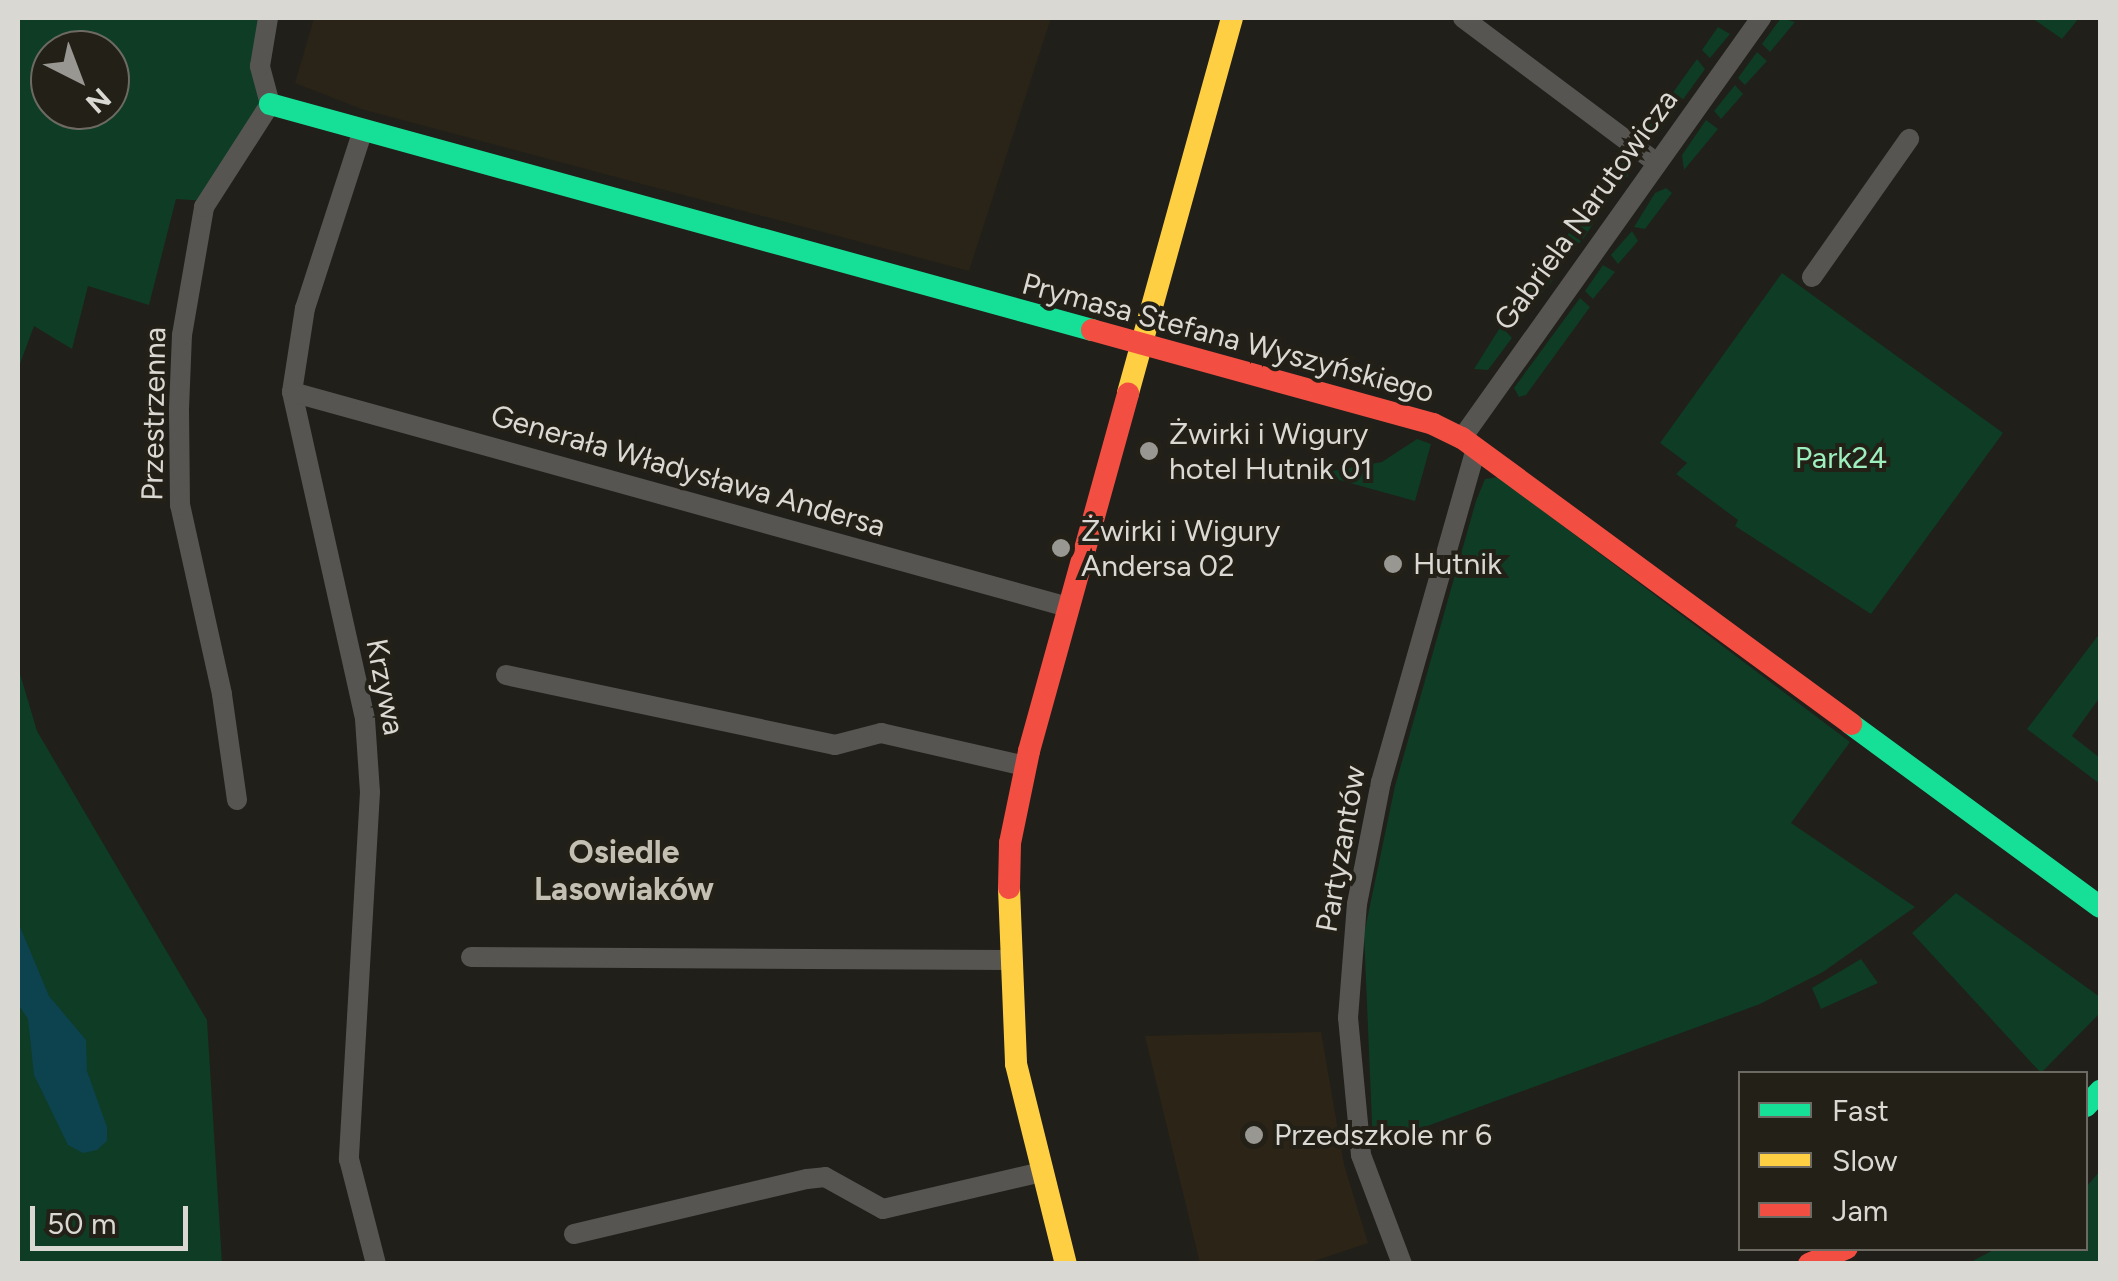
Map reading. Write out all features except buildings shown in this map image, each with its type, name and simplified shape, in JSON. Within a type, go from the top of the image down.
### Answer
[{"type":"street","points":[[268,18],[260,66],[270,104]]},
{"type":"street","points":[[1066,1264],[1016,1064],[1007,960],[1010,843],[1025,766],[1232,18]]},
{"type":"street","name":"Gabriela Narutowicza","points":[[1469,443],[1657,163],[1762,18]]},
{"type":"street","points":[[1475,20],[1657,163]]},
{"type":"street","name":"Prymasa Stefana Wyszyńskiego","points":[[270,104],[1418,418],[1469,443],[2100,906]]},
{"type":"street","name":"Przestrzenna","points":[[236,800],[222,694],[180,505],[182,336],[204,206],[270,104]]},
{"type":"street","name":"Krzywa","points":[[362,132],[305,308],[292,392],[366,719],[370,792],[349,1159],[376,1264]]},
{"type":"street","points":[[1812,277],[1910,139]]},
{"type":"street","name":"Generała Władysława Andersa","points":[[292,392],[1068,607]]},
{"type":"street","name":"Partyzantów","points":[[1402,1264],[1361,1156],[1348,1018],[1357,904],[1382,782],[1469,443]]},
{"type":"street","points":[[506,675],[835,744],[880,732],[1025,766]]},
{"type":"street","points":[[471,958],[1007,960]]},
{"type":"street","points":[[574,1234],[825,1177],[883,1208],[1042,1172]]},
{"type":"street","points":[[1809,1264],[1839,1251]]},
{"type":"shaded area","points":[[314,18],[1051,18],[969,271],[361,109],[295,83]]},
{"type":"shaded area","name":"Przedszkole nr 6","points":[[1321,1032],[1344,1165],[1368,1243],[1308,1263],[1200,1263],[1145,1036]]},
{"type":"green space","points":[[18,18],[270,18],[260,66],[270,104],[207,201],[176,199],[149,305],[88,286],[72,349],[34,326],[18,369]]},
{"type":"green space","points":[[1781,18],[1795,22],[1770,52],[1762,44]]},
{"type":"green space","points":[[2032,18],[2079,18],[2062,39]]},
{"type":"green space","points":[[1718,27],[1730,34],[1710,58],[1702,50]]},
{"type":"green space","points":[[1757,52],[1767,61],[1745,85],[1738,78]]},
{"type":"green space","points":[[1697,59],[1705,69],[1659,133],[1641,137]]},
{"type":"green space","points":[[1735,85],[1743,94],[1721,119],[1714,111]]},
{"type":"green space","points":[[1706,120],[1718,129],[1684,170],[1682,155]]},
{"type":"green space","points":[[1629,156],[1628,176],[1602,204],[1597,194]]},
{"type":"green space","points":[[1666,188],[1672,193],[1645,229],[1634,227],[1655,193]]},
{"type":"green space","points":[[1590,205],[1600,214],[1583,239],[1571,230]]},
{"type":"green space","points":[[1632,231],[1638,241],[1618,264],[1611,255]]},
{"type":"green space","points":[[1569,233],[1581,241],[1555,271],[1548,262]]},
{"type":"green space","points":[[1603,265],[1615,272],[1593,299],[1585,291]]},
{"type":"green space","points":[[1541,270],[1553,280],[1517,324],[1510,315]]},
{"type":"green space","name":"Park24","points":[[1782,273],[2003,433],[1871,614],[1735,526],[1738,520],[1676,474],[1687,463],[1660,443]]},
{"type":"green space","points":[[1580,298],[1590,307],[1526,395],[1519,397],[1514,388]]},
{"type":"green space","points":[[1501,326],[1512,338],[1488,370],[1474,369]]},
{"type":"green space","points":[[1417,439],[1431,444],[1415,501],[1332,478],[1333,471],[1382,462]]},
{"type":"green space","points":[[1498,477],[1850,742],[1791,823],[1915,907],[1823,972],[1760,1004],[1373,1146],[1364,934],[1395,786],[1476,501],[1485,479]]},
{"type":"green space","points":[[2100,633],[2100,697],[2072,736],[2100,758],[2100,784],[2027,729]]},
{"type":"green space","points":[[18,667],[37,731],[207,1020],[222,1263],[18,1263]]},
{"type":"green space","points":[[1956,893],[2100,997],[2100,1013],[2039,1071],[1912,933]]},
{"type":"green space","points":[[1861,959],[1878,983],[1821,1009],[1812,988]]},
{"type":"green space","points":[[2100,1171],[2100,1263],[1969,1263],[1991,1251],[2088,1251],[2088,1185]]},
{"type":"water","points":[[18,922],[49,996],[86,1040],[87,1071],[107,1127],[107,1141],[97,1150],[83,1153],[68,1145],[34,1075],[28,1019],[18,1004]]},
{"type":"traffic: fast","points":[[270,104],[1092,330]]},
{"type":"traffic: fast","points":[[1851,724],[2100,907]]},
{"type":"traffic: fast","points":[[2088,1104],[2100,1091]]},
{"type":"traffic: slow","points":[[1128,393],[1232,18]]},
{"type":"traffic: slow","points":[[1009,888],[1016,1064],[1066,1264]]},
{"type":"traffic: jam","points":[[1092,330],[1433,424],[1462,438],[1851,724]]},
{"type":"traffic: jam","points":[[1009,888],[1010,843],[1029,751],[1128,393]]},
{"type":"traffic: jam","points":[[1809,1264],[1840,1251]]},
{"type":"place","name":"Żwirki i Wigury hotel Hutnik 01","points":[[1149,451]]},
{"type":"place","name":"Żwirki i Wigury Andersa 02","points":[[1061,548]]},
{"type":"place","name":"Hutnik","points":[[1393,564]]},
{"type":"place","name":"Przedszkole nr 6","points":[[1254,1135]]},
{"type":"district","name":"Osiedle Lasowiaków","points":[[624,872]]}]
